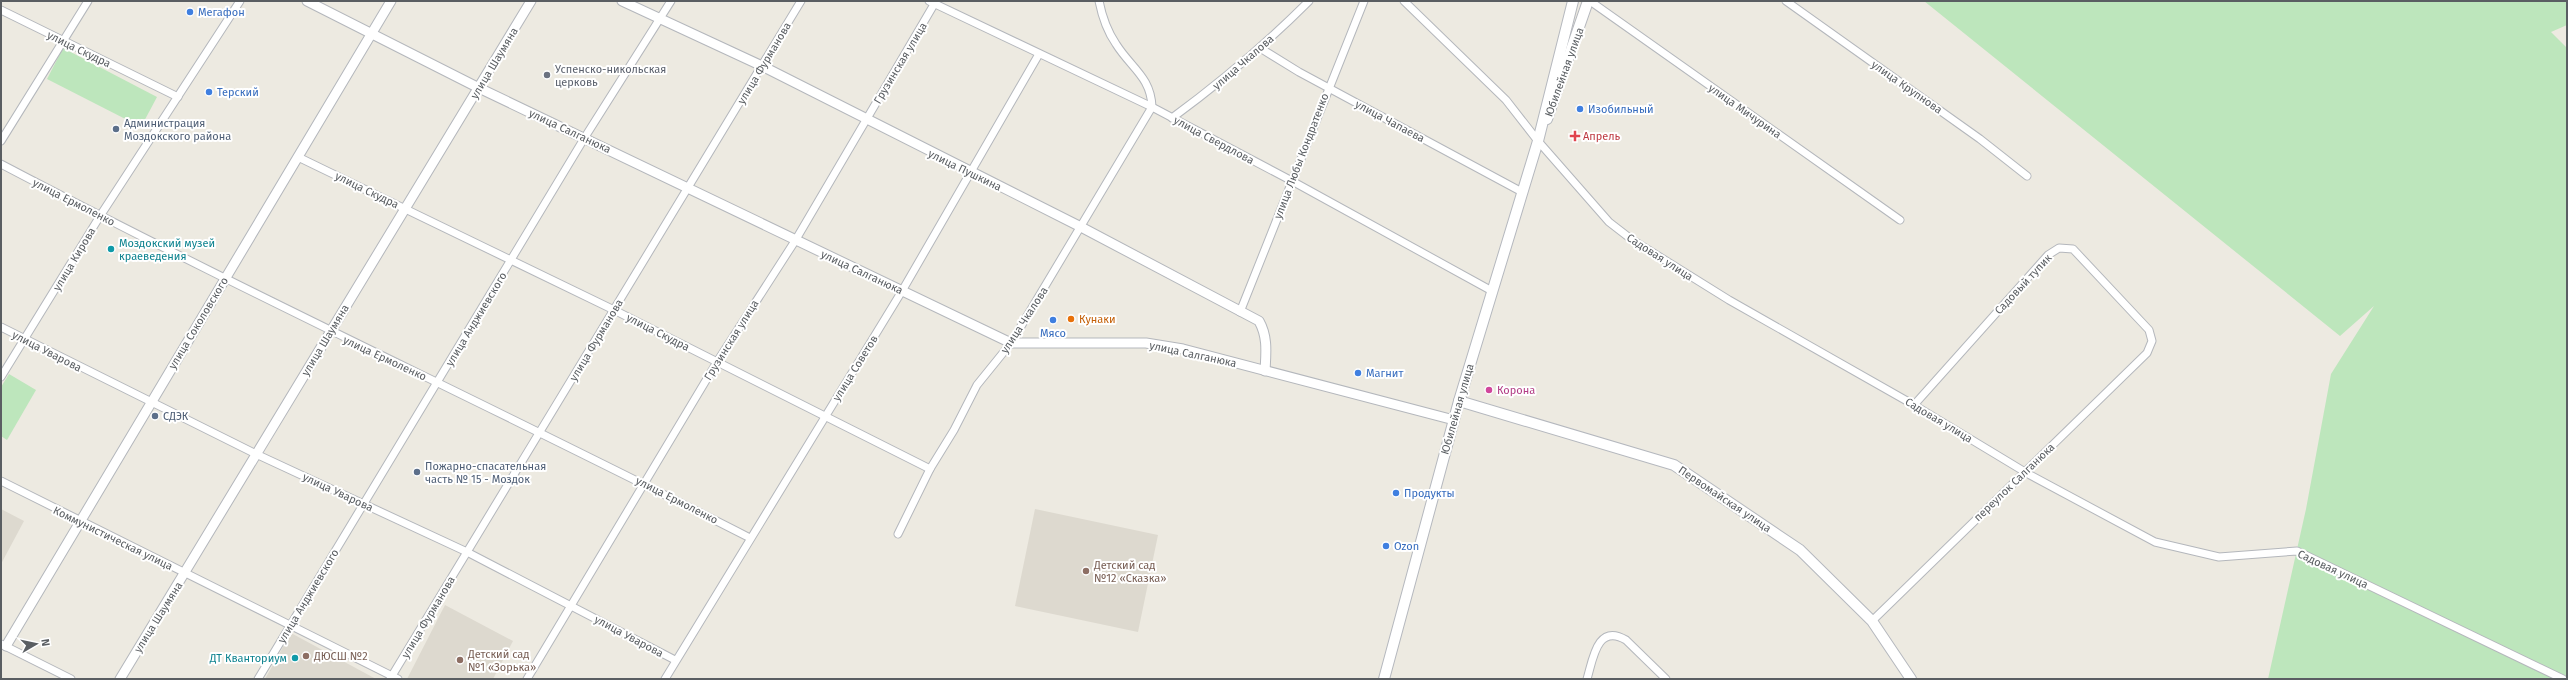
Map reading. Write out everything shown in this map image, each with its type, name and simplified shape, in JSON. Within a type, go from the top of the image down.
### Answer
[{"type":"main road","name":"Юбилейная улица","points":[[1384,679],[1459,401],[1538,141],[1573,1]]},
{"type":"main road","name":"Юбилейная улица","points":[[1538,141],[1559,88],[1589,1]]},
{"type":"main road","name":"Первомайская улица","points":[[1459,401],[1674,465],[1800,550],[1872,621],[1911,679]]},
{"type":"street","points":[[1,141],[64,42],[88,1]]},
{"type":"street","name":"улица Кирова","points":[[1,377],[100,216],[240,1]]},
{"type":"street","name":"улица Салганюка","points":[[307,1],[479,88],[585,137],[795,241],[1012,343],[1146,343],[1183,350],[1454,420]]},
{"type":"street","name":"улица Соколовского","points":[[4,645],[391,1]]},
{"type":"street","name":"улица Шаумяна","points":[[120,679],[186,573],[256,454],[531,1]]},
{"type":"street","name":"улица Пушкина","points":[[622,1],[660,20],[714,42],[762,66],[866,120],[1081,227],[1259,321],[1265,331],[1265,371]]},
{"type":"street","name":"улица Анджиевского","points":[[258,679],[585,137],[671,1]]},
{"type":"street","name":"улица Фурманова","points":[[393,678],[467,552],[801,1]]},
{"type":"street","points":[[1099,1],[1107,28],[1116,45],[1148,84],[1152,107]]},
{"type":"street","name":"улица Чкалова","points":[[1172,118],[1209,91],[1260,48],[1309,1]]},
{"type":"street","name":"улица Любы Кондратенко","points":[[1240,312],[1328,88],[1364,1]]},
{"type":"street","name":"Садовая улица","points":[[1404,1],[1506,100],[1538,141],[1609,222],[1631,239],[1729,300],[1914,405],[2024,471],[2155,542],[2219,558],[2297,551],[2563,679]]},
{"type":"street","name":"улица Мичурина","points":[[1589,1],[1900,220]]},
{"type":"street","name":"улица Крупнова","points":[[1786,1],[1980,139],[2027,176]]},
{"type":"street","name":"улица Свердлова","points":[[933,2],[1152,107],[1292,181],[1492,291]]},
{"type":"street","name":"Грузинская улица","points":[[527,679],[717,362],[795,241],[933,2]]},
{"type":"street","name":"улица Скудра","points":[[1,10],[178,97]]},
{"type":"street","name":"улица Чапаева","points":[[1260,48],[1328,88],[1522,192]]},
{"type":"street","name":"улица Советов","points":[[665,679],[674,660],[902,291],[972,173],[1039,54]]},
{"type":"street","name":"улица Чкалова","points":[[898,534],[930,469],[954,430],[978,385],[1012,343],[1152,107]]},
{"type":"street","name":"улица Скудра","points":[[298,157],[614,310],[930,469]]},
{"type":"street","name":"улица Ермоленко","points":[[1,164],[100,216],[225,276],[330,332],[540,431],[750,538]]},
{"type":"street","name":"Садовый тупик","points":[[1914,405],[2048,255],[2059,248],[2073,249],[2149,330],[2152,341]]},
{"type":"street","name":"улица Уварова","points":[[1,328],[150,403],[256,454],[467,552],[674,660]]},
{"type":"street","name":"переулок Салганюка","points":[[1872,621],[2024,471],[2147,353],[2152,341]]},
{"type":"street","name":"Коммунистическая улица","points":[[1,481],[79,522],[186,573],[393,678]]},
{"type":"street","points":[[1587,679],[1595,651],[1599,643],[1610,635],[1618,636],[1626,640],[1666,679]]},
{"type":"street","points":[[4,645],[71,679]]},
{"type":"shaded area","points":[[1,509],[24,521],[1,564]]},
{"type":"shaded area","name":"Детский сад №12 «Сказка»","points":[[1035,509],[1158,535],[1138,632],[1015,606]]},
{"type":"shaded area","name":"Детский сад №1 «Зорька»","points":[[445,605],[513,641],[493,679],[407,679]]},
{"type":"shaded area","name":"ДЮСШ №2","points":[[291,633],[376,679],[265,679]]},
{"type":"green space","points":[[1924,1],[2567,1],[2567,25],[2551,32],[2567,48],[2567,679],[2268,679],[2306,509],[2331,374],[2374,306],[2340,336]]},
{"type":"green space","points":[[63,48],[157,97],[141,127],[47,79]]},
{"type":"green space","points":[[9,374],[36,390],[7,440],[1,436],[1,387]]},
{"type":"place","name":"Мегафон","points":[[190,12]]},
{"type":"place","name":"Успенско-никольская церковь","points":[[547,75]]},
{"type":"place","name":"Терский","points":[[209,92]]},
{"type":"place","name":"Изобильный","points":[[1580,109]]},
{"type":"place","name":"Администрация Моздокского района","points":[[116,129]]},
{"type":"place","name":"Апрель","points":[[1575,136]]},
{"type":"place","name":"Моздокский музей краеведения","points":[[111,249]]},
{"type":"place","name":"Кунаки","points":[[1071,319]]},
{"type":"place","name":"Мясо","points":[[1053,320]]},
{"type":"place","name":"Магнит","points":[[1358,373]]},
{"type":"place","name":"Корона","points":[[1489,390]]},
{"type":"place","name":"СДЭК","points":[[155,416]]},
{"type":"place","name":"Пожарно-спасательная часть № 15 - Моздок","points":[[417,472]]},
{"type":"place","name":"Продукты","points":[[1396,493]]},
{"type":"place","name":"Ozon","points":[[1386,546]]},
{"type":"place","name":"Детский сад №12 «Сказка»","points":[[1086,571]]},
{"type":"place","name":"ДЮСШ №2","points":[[306,656]]},
{"type":"place","name":"ДТ Кванториум","points":[[295,658]]},
{"type":"place","name":"Детский сад №1 «Зорька»","points":[[460,660]]}]
